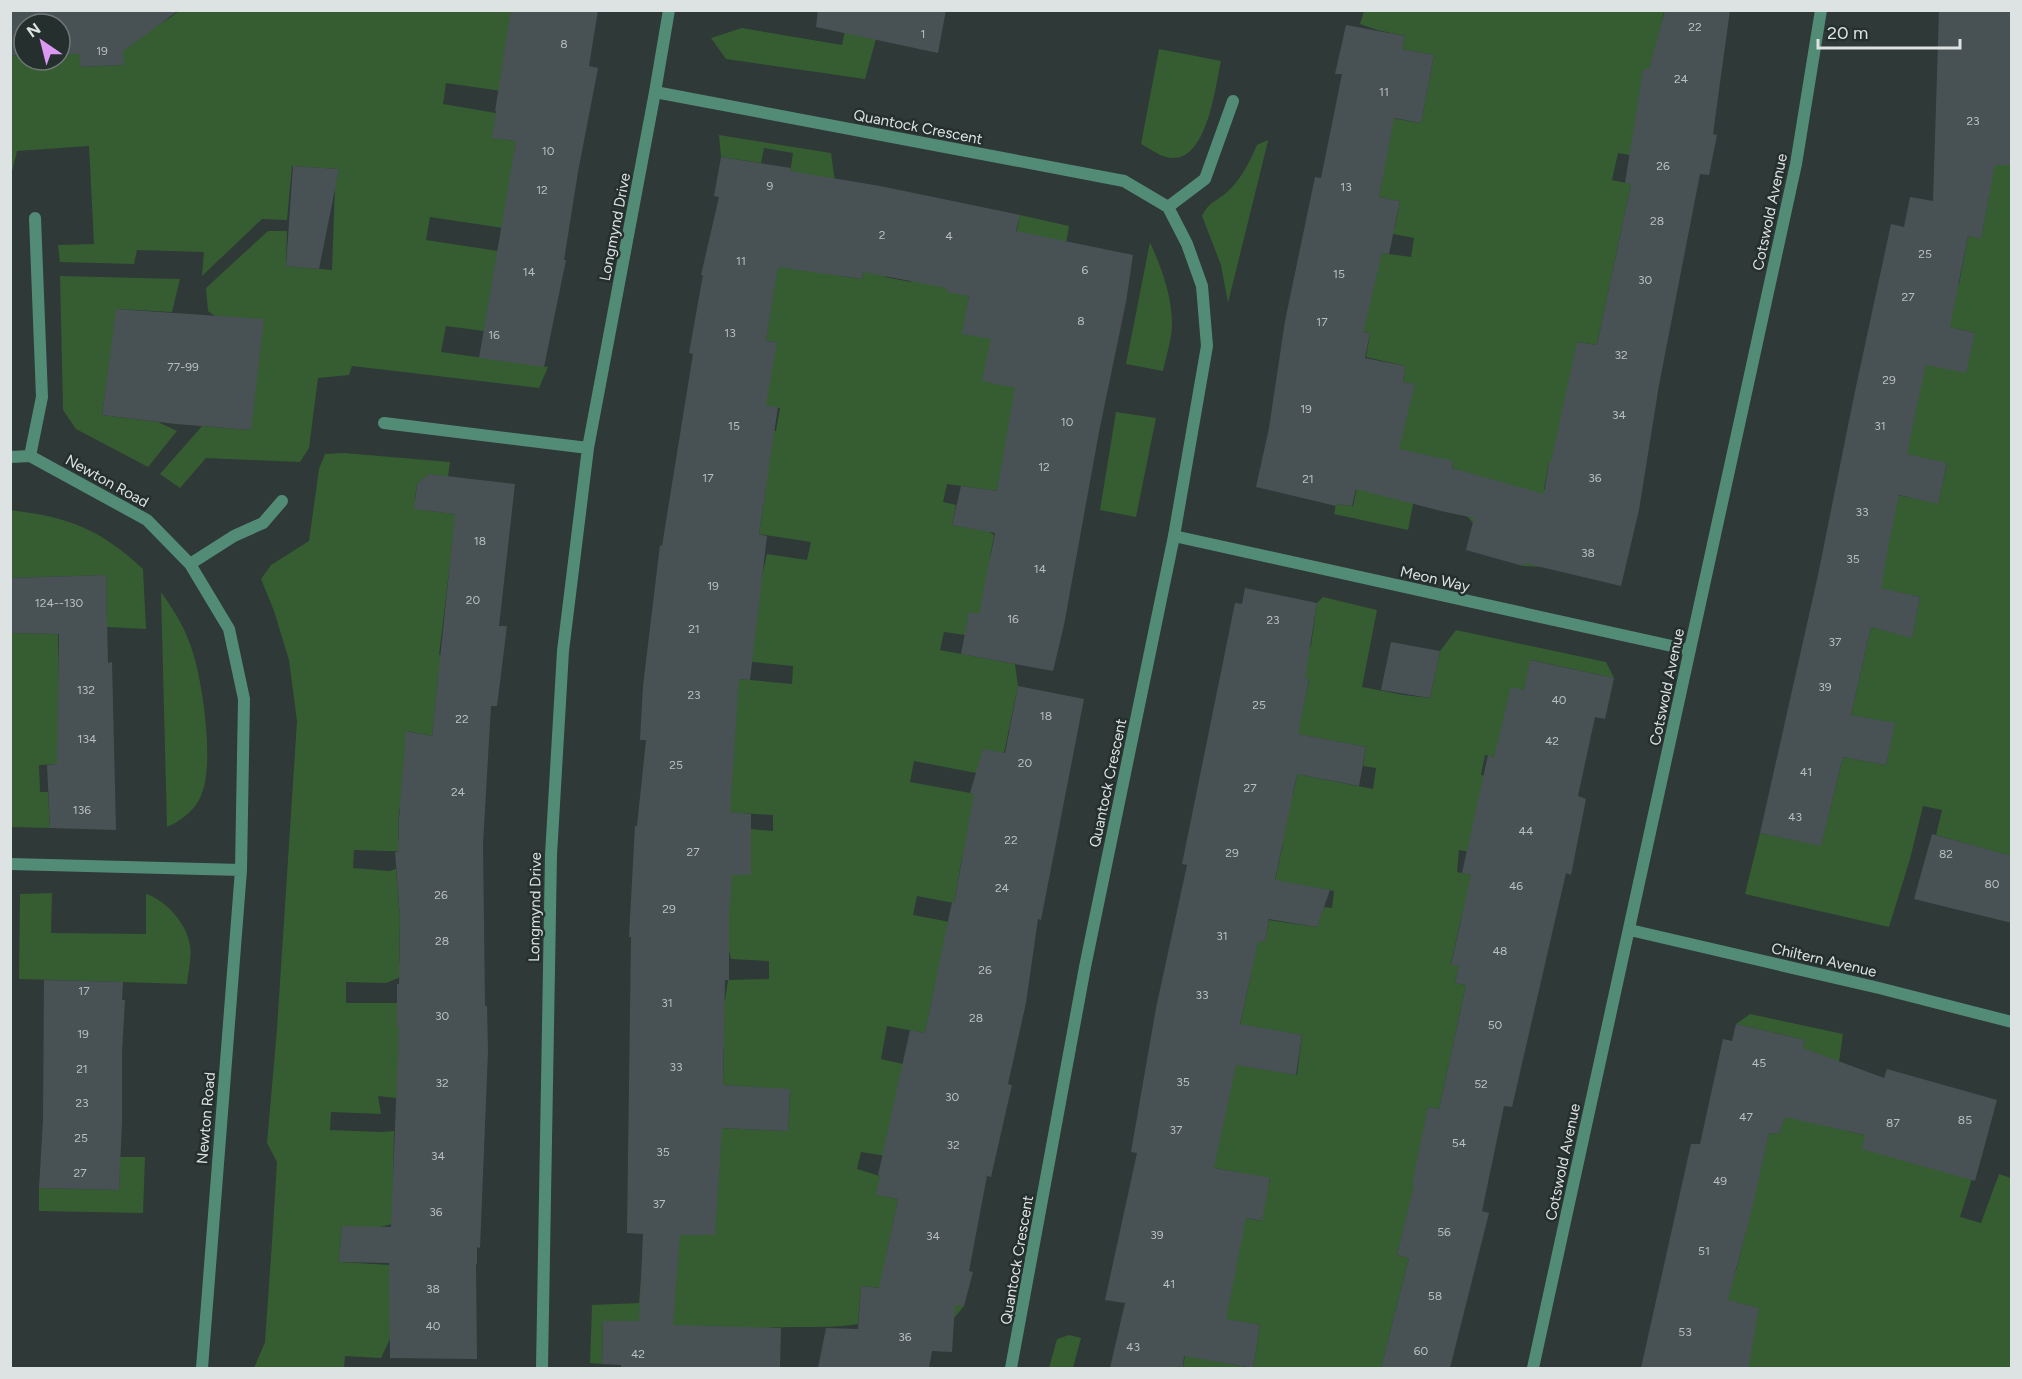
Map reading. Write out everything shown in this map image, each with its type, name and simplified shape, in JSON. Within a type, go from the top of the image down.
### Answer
[{"type":"street","name":"Longmynd Drive","points":[[542,1368],[551,855],[563,651],[588,448],[656,92],[669,10]]},
{"type":"street","name":"Cotswold Avenue","points":[[1533,1368],[1796,164],[1821,10]]},
{"type":"street","name":"Quantock Crescent","points":[[656,92],[1124,181],[1168,207],[1188,244],[1202,286],[1207,346],[1174,536],[1085,967],[1011,1368]]},
{"type":"street","points":[[1168,207],[1205,178],[1233,101]]},
{"type":"street","points":[[10,457],[30,456],[42,397],[35,218]]},
{"type":"street","points":[[384,423],[588,448]]},
{"type":"street","name":"Newton Road","points":[[30,456],[147,520],[190,564],[229,629],[244,699],[241,870],[202,1368]]},
{"type":"street","points":[[190,564],[234,536],[263,523],[282,501]]},
{"type":"street","name":"Meon Way","points":[[1174,536],[1690,650]]},
{"type":"street","points":[[10,864],[241,870]]},
{"type":"street","name":"Chiltern Avenue","points":[[1630,930],[1879,988],[2012,1022]]},
{"type":"green space","points":[[179,11],[511,11],[501,91],[446,83],[443,104],[496,113],[493,138],[516,141],[513,162],[536,233],[430,217],[426,240],[498,251],[484,331],[446,326],[441,352],[548,367],[539,388],[352,366],[349,375],[318,378],[309,448],[300,462],[206,458],[180,488],[160,474],[202,426],[250,430],[215,316],[208,311],[206,288],[268,231],[287,231],[286,266],[332,270],[335,187],[339,169],[292,166],[287,220],[262,219],[202,276],[204,252],[137,250],[134,264],[60,262],[58,245],[94,244],[89,146],[17,151],[11,176],[11,56],[12,72],[72,72],[72,34],[80,34],[80,67],[123,65],[123,37],[165,21]]},
{"type":"green space","points":[[1364,11],[1672,11],[1664,12],[1651,70],[1643,69],[1641,157],[1618,153],[1612,180],[1631,184],[1597,345],[1578,342],[1573,467],[1549,462],[1544,489],[1569,495],[1544,567],[1523,566],[1529,536],[1473,523],[1467,516],[1478,476],[1452,468],[1453,461],[1415,494],[1408,530],[1334,514],[1336,504],[1353,506],[1361,469],[1414,384],[1403,382],[1405,366],[1366,357],[1370,333],[1358,331],[1382,253],[1411,257],[1414,238],[1388,233],[1395,227],[1400,201],[1379,197],[1391,118],[1421,123],[1434,55],[1402,49],[1405,36],[1360,24]]},
{"type":"green space","points":[[848,15],[877,35],[865,79],[726,59],[711,38],[742,28],[842,45]]},
{"type":"green space","points":[[1159,49],[1221,61],[1207,123],[1191,150],[1180,157],[1163,156],[1141,144]]},
{"type":"green space","points":[[719,135],[831,153],[835,182],[840,276],[862,279],[867,249],[888,252],[885,277],[911,282],[914,263],[969,296],[963,334],[977,336],[1011,257],[1020,215],[1069,226],[1065,251],[1019,388],[997,491],[947,484],[943,502],[956,505],[952,525],[988,531],[994,535],[990,557],[1007,561],[995,617],[965,635],[944,632],[940,650],[1015,664],[1018,686],[1004,753],[976,773],[914,761],[910,782],[998,798],[962,858],[954,903],[917,896],[913,915],[976,927],[935,986],[925,1033],[887,1026],[881,1059],[903,1064],[905,1159],[861,1152],[857,1169],[880,1176],[877,1195],[898,1199],[886,1256],[925,1298],[964,1306],[954,1318],[891,1289],[861,1286],[858,1324],[748,1330],[603,1322],[602,1364],[590,1363],[592,1305],[639,1303],[641,1279],[678,1235],[721,1128],[788,1131],[790,1090],[723,1085],[724,1048],[698,1047],[704,999],[725,1000],[728,980],[769,979],[769,961],[731,959],[727,941],[730,875],[751,875],[751,845],[730,827],[773,831],[773,815],[707,811],[739,679],[792,684],[793,666],[743,661],[767,554],[807,560],[811,542],[759,534],[766,487],[743,485],[753,428],[776,431],[780,408],[760,405],[777,342],[766,341],[793,153],[764,148],[761,163],[721,157]]},
{"type":"green space","points":[[1268,140],[1228,303],[1221,265],[1202,216],[1210,205],[1236,183],[1257,145]]},
{"type":"green space","points":[[1961,164],[2011,165],[2011,856],[1936,835],[1942,810],[1923,806],[1910,859],[1889,927],[1745,894],[1760,833],[1821,845],[1843,757],[1886,765],[1894,724],[1851,715],[1871,627],[1912,637],[1920,597],[1879,588],[1897,495],[1938,503],[1947,464],[1905,454],[1924,364],[1975,333],[1933,323],[1945,282],[1959,284],[1968,236],[1981,238],[1989,196]]},
{"type":"green space","points":[[1150,242],[1165,282],[1172,313],[1171,336],[1163,371],[1126,364]]},
{"type":"green space","points":[[60,276],[180,279],[172,312],[117,309],[102,415],[158,422],[177,431],[148,467],[76,429],[63,410]]},
{"type":"green space","points":[[1116,412],[1156,418],[1136,517],[1100,510]]},
{"type":"green space","points":[[344,453],[450,462],[448,477],[429,474],[417,484],[415,498],[423,510],[456,514],[439,655],[465,657],[439,671],[432,736],[407,731],[429,810],[399,809],[398,841],[452,853],[354,850],[353,868],[389,871],[396,869],[400,919],[399,962],[416,971],[386,983],[346,982],[346,1003],[397,1003],[397,1027],[421,1029],[397,1098],[378,1096],[381,1114],[331,1112],[330,1130],[394,1131],[393,1179],[417,1180],[392,1224],[380,1227],[342,1227],[339,1262],[390,1265],[390,1339],[381,1358],[345,1356],[344,1368],[254,1368],[265,1342],[272,1242],[277,1162],[267,1143],[277,1029],[297,721],[289,660],[274,611],[261,579],[271,565],[309,541],[319,469],[325,454]]},
{"type":"green space","points":[[10,510],[67,521],[82,527],[112,544],[143,569],[146,629],[107,627],[106,575],[11,578]]},
{"type":"green space","points":[[161,592],[180,621],[193,653],[203,703],[207,744],[205,780],[200,799],[188,814],[167,827]]},
{"type":"green space","points":[[1323,597],[1377,610],[1362,687],[1430,698],[1440,651],[1456,630],[1606,662],[1614,678],[1531,660],[1524,690],[1511,688],[1511,760],[1485,755],[1481,775],[1509,781],[1492,856],[1459,850],[1457,872],[1481,877],[1461,919],[1451,964],[1459,966],[1455,983],[1466,985],[1439,1109],[1428,1107],[1412,1196],[1397,1255],[1409,1258],[1381,1368],[1253,1368],[1260,1325],[1211,1317],[1220,1213],[1261,1221],[1270,1179],[1200,1165],[1233,1064],[1297,1075],[1302,1035],[1240,1025],[1251,973],[1244,938],[1265,942],[1269,920],[1317,927],[1324,907],[1332,908],[1334,891],[1275,881],[1283,843],[1260,840],[1270,791],[1293,795],[1297,774],[1373,789],[1376,768],[1363,766],[1366,747],[1297,734],[1309,680],[1296,677],[1311,645],[1317,603]]},
{"type":"green space","points":[[10,633],[58,634],[60,764],[39,765],[40,792],[48,792],[50,828],[11,827]]},
{"type":"green space","points":[[52,893],[51,933],[146,934],[146,894],[154,897],[175,914],[185,930],[191,955],[187,984],[19,979],[20,894]]},
{"type":"green space","points":[[1750,1014],[1843,1034],[1839,1062],[1847,1131],[1865,1135],[1932,1140],[1983,1154],[1975,1169],[1960,1217],[1981,1223],[1999,1174],[2011,1178],[2011,1368],[1710,1368],[1716,1358],[1756,1322],[1758,1308],[1719,1298],[1736,1271],[1769,1133],[1779,1134],[1790,1101],[1805,1040],[1736,1024]]},
{"type":"green space","points":[[120,1157],[145,1157],[143,1213],[39,1211],[39,1188],[119,1190]]},
{"type":"green space","points":[[1069,1335],[1081,1338],[1073,1368],[1049,1368],[1057,1339]]},
{"type":"green space","points":[[1185,1355],[1251,1368],[1183,1368]]},
{"type":"building","points":[[10,10],[179,10],[123,51],[124,65],[80,67],[80,54],[72,54],[72,12],[12,12],[12,56],[10,56]]},
{"type":"building","points":[[511,10],[598,10],[589,66],[598,68],[578,172],[564,260],[566,260],[544,367],[479,358],[516,141],[492,138]]},
{"type":"building","points":[[818,10],[946,10],[938,53],[816,27]]},
{"type":"building","points":[[1665,10],[1730,10],[1713,134],[1717,135],[1709,175],[1700,174],[1659,385],[1639,510],[1621,586],[1524,563],[1523,566],[1466,550],[1474,518],[1356,489],[1352,506],[1336,504],[1336,506],[1256,487],[1269,428],[1285,321],[1315,177],[1321,178],[1342,74],[1335,74],[1346,25],[1405,36],[1402,49],[1434,55],[1421,123],[1394,118],[1379,197],[1400,201],[1389,254],[1382,253],[1363,332],[1370,333],[1365,358],[1405,366],[1403,382],[1415,384],[1399,449],[1453,461],[1452,468],[1544,494],[1549,462],[1551,462],[1577,342],[1597,345],[1631,184],[1625,183],[1643,69],[1649,69]]},
{"type":"building","points":[[1939,10],[2012,10],[2012,165],[1995,165],[1981,239],[1968,236],[1950,327],[1975,333],[1966,373],[1926,365],[1916,410],[1907,454],[1947,463],[1938,504],[1899,495],[1889,543],[1881,588],[1920,597],[1912,638],[1871,627],[1851,715],[1895,723],[1886,765],[1843,757],[1821,846],[1760,833],[1818,575],[1891,224],[1904,227],[1910,197],[1933,201]]},
{"type":"building","points":[[721,157],[791,168],[790,171],[880,186],[1020,215],[1016,231],[1133,255],[1064,625],[1053,671],[961,654],[969,612],[979,614],[995,533],[952,525],[961,486],[997,491],[1015,388],[982,381],[991,339],[962,334],[969,296],[946,292],[947,288],[863,272],[862,279],[778,267],[766,341],[777,342],[766,405],[778,407],[759,534],[767,536],[750,680],[739,679],[730,812],[751,814],[751,875],[732,875],[729,915],[729,980],[725,980],[723,1085],[790,1089],[788,1131],[722,1128],[715,1235],[680,1235],[673,1325],[781,1328],[780,1368],[621,1368],[621,1365],[602,1364],[603,1321],[639,1321],[643,1234],[627,1233],[631,937],[629,937],[635,826],[637,826],[646,740],[640,740],[643,686],[660,545],[662,546],[693,354],[689,353],[703,275],[701,275],[719,197],[714,196]]},
{"type":"building","points":[[293,166],[339,169],[319,269],[286,266]]},
{"type":"building","points":[[116,309],[264,319],[251,430],[102,415]]},
{"type":"building","points":[[429,474],[515,484],[499,626],[507,626],[497,706],[491,706],[483,844],[485,1006],[487,1006],[488,1051],[480,1248],[477,1247],[476,1264],[477,1359],[390,1358],[389,1263],[339,1262],[342,1226],[391,1227],[399,1027],[397,1027],[397,984],[399,984],[400,919],[395,852],[398,852],[406,731],[432,736],[455,514],[414,509],[417,484]]},
{"type":"building","points":[[106,575],[108,663],[112,662],[116,830],[50,828],[47,765],[57,764],[59,634],[10,633],[10,578]]},
{"type":"building","points":[[1245,588],[1317,603],[1305,678],[1309,679],[1298,734],[1366,747],[1359,786],[1297,774],[1275,880],[1330,890],[1317,927],[1269,919],[1265,942],[1258,941],[1240,1024],[1302,1035],[1296,1075],[1236,1065],[1214,1168],[1270,1178],[1262,1221],[1246,1218],[1226,1319],[1260,1325],[1253,1368],[1184,1356],[1183,1368],[1110,1368],[1125,1303],[1105,1300],[1137,1153],[1131,1152],[1156,1008],[1187,865],[1182,864],[1235,603],[1242,604]]},
{"type":"building","points":[[1391,642],[1440,651],[1430,698],[1381,690]]},
{"type":"building","points":[[1530,660],[1614,678],[1605,719],[1595,717],[1578,796],[1586,799],[1571,875],[1566,873],[1512,1107],[1504,1106],[1482,1211],[1489,1213],[1450,1368],[1381,1368],[1409,1258],[1397,1255],[1414,1185],[1412,1184],[1428,1107],[1439,1109],[1466,985],[1455,983],[1459,966],[1451,965],[1471,875],[1462,873],[1488,755],[1494,757],[1511,687],[1524,690]]},
{"type":"building","points":[[1018,686],[1084,699],[1041,920],[1038,919],[1026,1003],[1008,1084],[1012,1085],[991,1177],[987,1176],[969,1271],[973,1272],[964,1306],[955,1305],[952,1352],[932,1351],[929,1368],[818,1368],[826,1328],[858,1329],[861,1286],[879,1288],[898,1199],[876,1195],[880,1176],[878,1175],[910,1030],[925,1033],[952,902],[954,903],[974,794],[970,793],[983,749],[1005,753]]},
{"type":"building","points":[[1932,834],[2012,856],[2012,923],[1914,899]]},
{"type":"building","points":[[44,980],[123,982],[122,1000],[125,1000],[119,1190],[39,1188],[43,1120]]},
{"type":"building","points":[[1736,1024],[1805,1040],[1803,1048],[1884,1078],[1887,1069],[1997,1100],[1975,1181],[1862,1149],[1865,1135],[1785,1117],[1779,1134],[1769,1133],[1728,1300],[1759,1308],[1748,1368],[1641,1368],[1691,1144],[1700,1144],[1723,1039],[1732,1041]]}]
